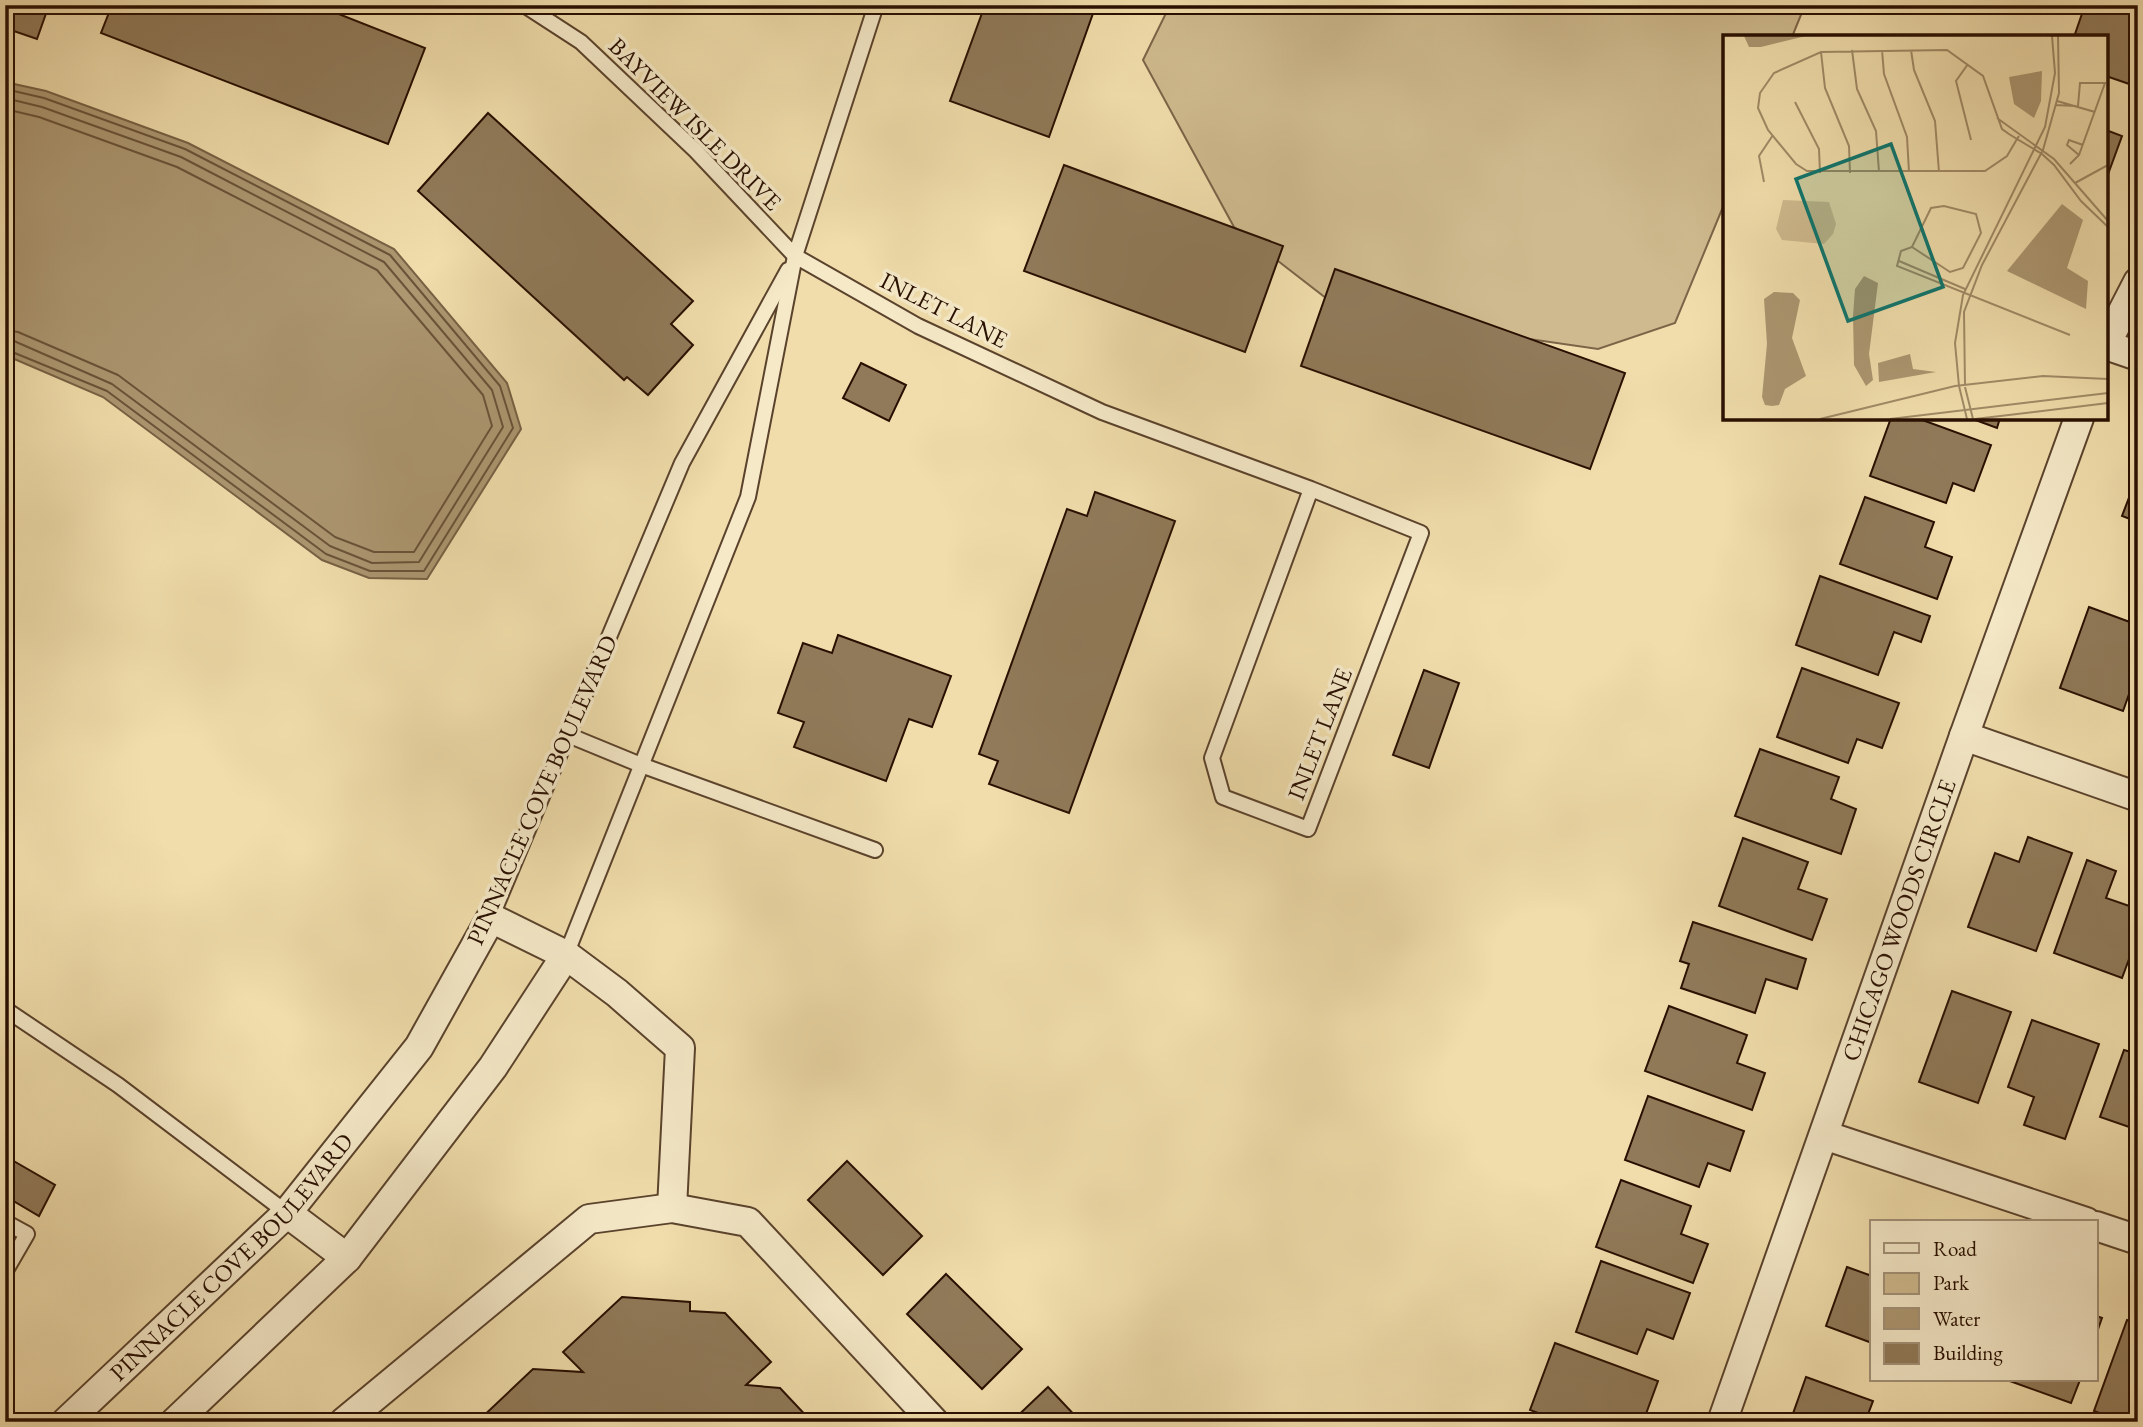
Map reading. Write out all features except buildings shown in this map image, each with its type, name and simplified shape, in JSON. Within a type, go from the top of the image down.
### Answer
[{"type":"street","points":[[2108,341],[2138,282]]},
{"type":"street","points":[[2108,346],[2138,356]]},
{"type":"street","name":"CHICAGO WOODS CIRCLE","points":[[1722,1422],[2078,420]]},
{"type":"street","points":[[1964,736],[2138,797]]},
{"type":"street","points":[[491,918],[566,955],[617,993],[680,1048],[672,1208]]},
{"type":"street","name":"PINNACLE COVE BOULEVARD","points":[[66,1422],[287,1213],[419,1047],[491,918]]},
{"type":"street","name":"PINNACLE COVE BOULEVARD","points":[[175,1422],[347,1258],[493,1067],[566,955]]},
{"type":"street","points":[[1824,1135],[2080,1220]]},
{"type":"street","points":[[344,1422],[589,1219],[672,1208],[747,1222],[934,1422]]},
{"type":"street","points":[[287,1213],[347,1258]]},
{"type":"street","points":[[2098,1227],[2138,1240]]},
{"type":"lane","name":"BAYVIEW ISLE DRIVE","points":[[524,5],[580,42],[696,151],[795,257]]},
{"type":"lane","name":"PINNACLE COVE BOULEVARD","points":[[566,955],[748,497],[795,257],[876,5]]},
{"type":"lane","name":"PINNACLE COVE BOULEVARD","points":[[491,918],[682,463],[795,257]]},
{"type":"lane","name":"INLET LANE","points":[[795,257],[918,326],[1102,412],[1311,489],[1421,533],[1308,829],[1223,797],[1212,758],[1311,489]]},
{"type":"lane","points":[[568,735],[641,765],[875,850]]},
{"type":"lane","points":[[5,1009],[118,1085],[287,1213]]},
{"type":"lane","points":[[5,1222],[27,1234],[5,1272]]},
{"type":"green space","points":[[1170,5],[1805,5],[1793,35],[1723,35],[1723,207],[1675,323],[1598,349],[1344,312],[1234,227],[1143,60]]},
{"type":"water","points":[[5,82],[46,91],[188,143],[394,249],[507,383],[521,429],[427,579],[369,578],[322,560],[103,397],[5,355]]}]
